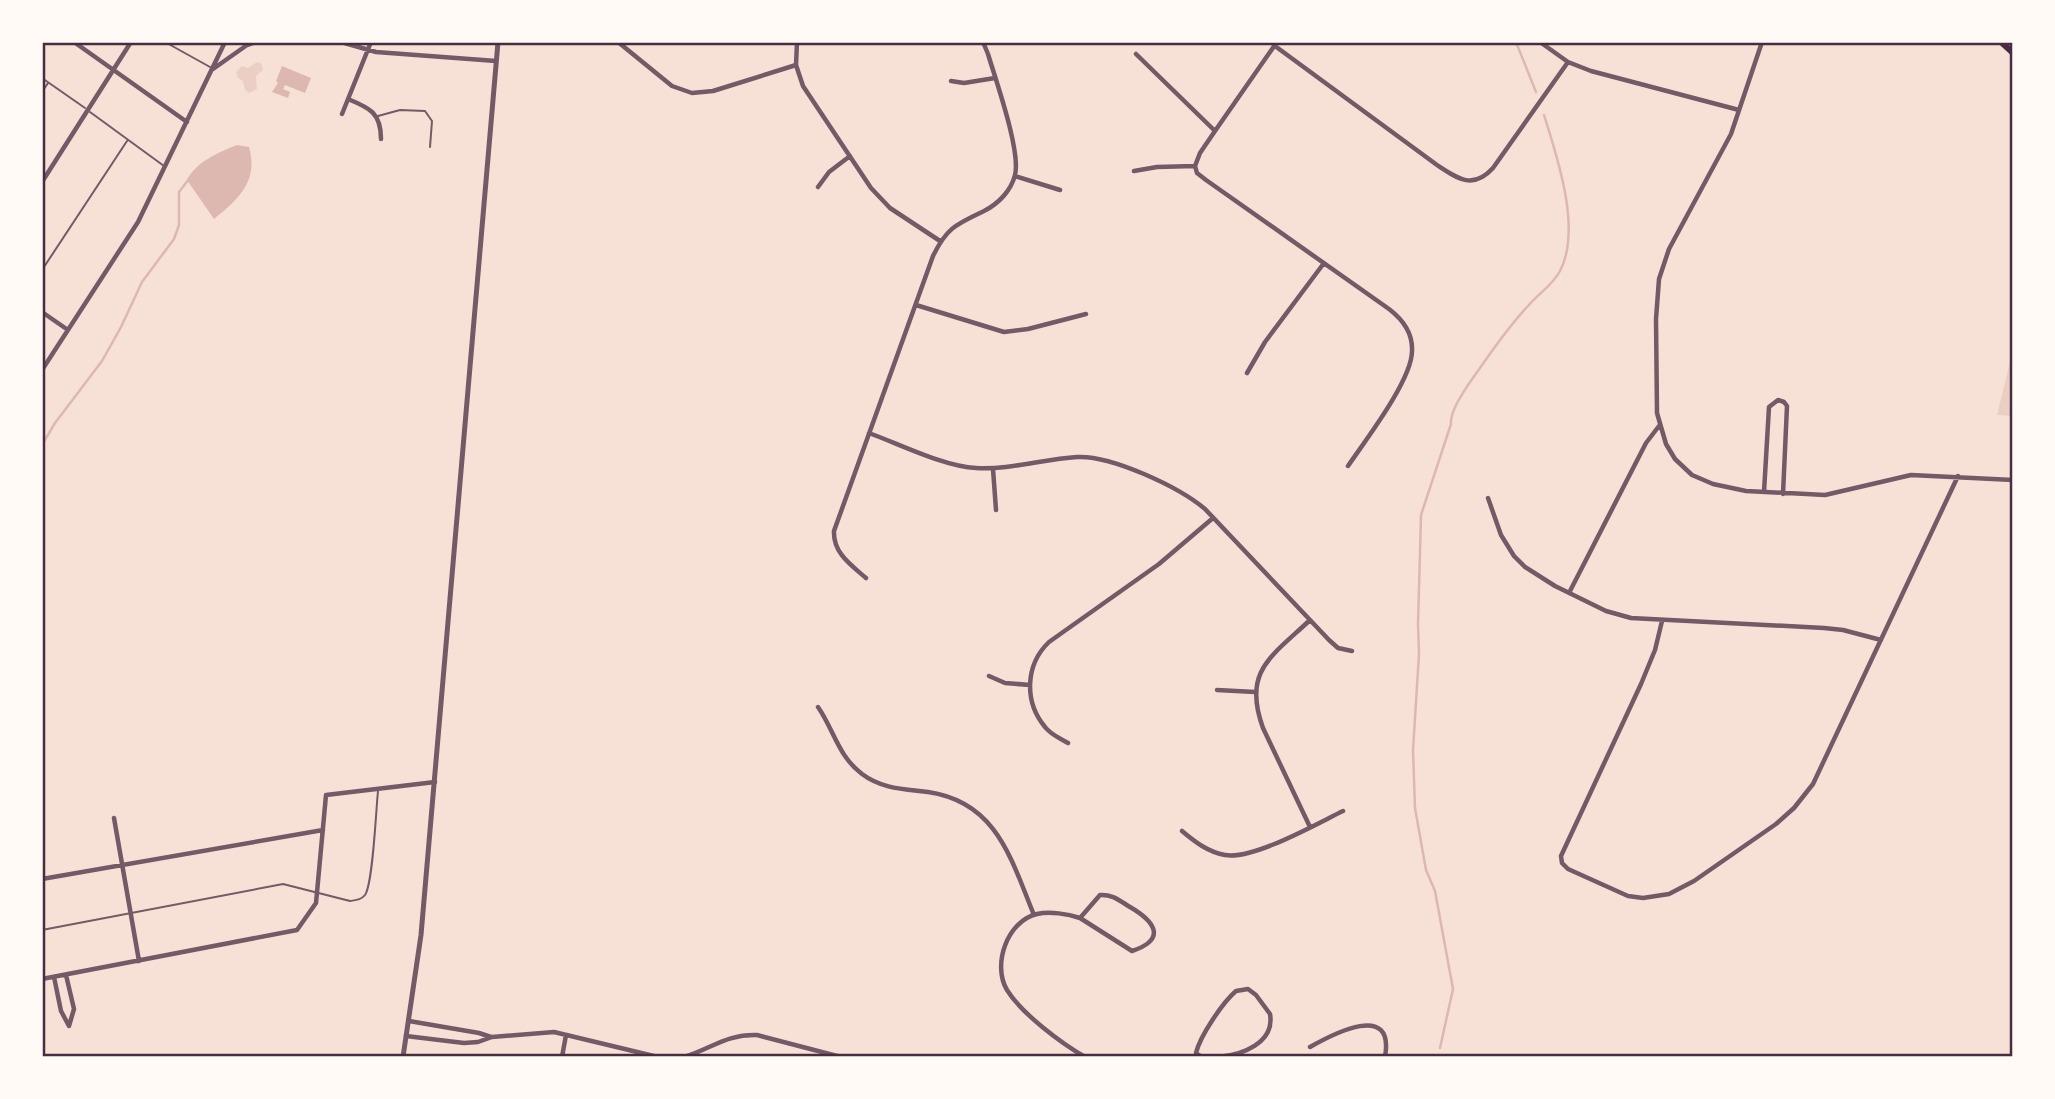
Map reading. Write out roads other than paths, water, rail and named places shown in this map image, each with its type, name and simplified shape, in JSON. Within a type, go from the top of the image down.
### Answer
[{"type":"main road","points":[[2001,42],[2013,53]]},
{"type":"street","points":[[75,42],[187,122]]},
{"type":"street","points":[[42,182],[131,42]]},
{"type":"street","points":[[42,370],[138,222],[225,42]]},
{"type":"street","points":[[213,69],[256,42]]},
{"type":"street","points":[[341,42],[368,51],[496,61]]},
{"type":"street","points":[[342,114],[371,42]]},
{"type":"street","points":[[403,1057],[421,935],[498,42]]},
{"type":"street","points":[[618,42],[672,86],[692,93],[713,91],[796,65]]},
{"type":"street","points":[[797,42],[796,65],[803,86],[880,199],[940,241]]},
{"type":"street","points":[[866,578],[845,559],[834,538],[834,531],[916,305],[940,241],[955,224],[985,210],[1002,198],[1015,176],[1014,149],[983,42]]},
{"type":"street","points":[[1540,42],[1568,62],[1591,71],[1739,110]]},
{"type":"street","points":[[1762,42],[1721,155],[1679,230],[1662,267],[1656,319],[1657,412],[1666,444],[1675,459],[1692,475],[1725,487],[1783,494],[1825,495],[1911,475],[2013,480]]},
{"type":"street","points":[[1348,466],[1397,390],[1411,361],[1412,347],[1408,331],[1397,315],[1206,180],[1195,166],[1200,153],[1276,44],[1437,165],[1452,175],[1470,181],[1482,178],[1493,168],[1568,62]]},
{"type":"street","points":[[1136,54],[1215,131]]},
{"type":"street","points":[[951,81],[975,82],[995,78]]},
{"type":"street","points":[[348,99],[369,108],[377,117],[381,126],[381,139]]},
{"type":"street","points":[[818,187],[829,172],[850,156]]},
{"type":"street","points":[[1134,171],[1157,167],[1195,166]]},
{"type":"street","points":[[1015,176],[1060,190]]},
{"type":"street","points":[[1247,373],[1265,342],[1324,263]]},
{"type":"street","points":[[916,305],[1003,332],[1028,329],[1086,314]]},
{"type":"street","points":[[42,312],[68,330]]},
{"type":"street","points":[[1765,492],[1769,407],[1778,400],[1787,406],[1783,494]]},
{"type":"street","points":[[1569,593],[1646,443],[1660,425]]},
{"type":"street","points":[[869,433],[962,467],[993,468],[1076,457],[1093,458],[1171,486],[1195,500],[1214,518],[1338,648],[1352,651]]},
{"type":"street","points":[[993,468],[996,510]]},
{"type":"street","points":[[1662,621],[1655,650],[1641,684],[1561,853],[1562,863],[1579,876],[1629,896],[1652,897],[1685,887],[1787,815],[1813,784],[1958,476]]},
{"type":"street","points":[[1488,498],[1497,528],[1514,556],[1538,576],[1619,615],[1662,621],[1824,628],[1881,640]]},
{"type":"street","points":[[1068,743],[1045,727],[1035,709],[1030,685],[1035,661],[1042,648],[1159,564],[1214,518]]},
{"type":"street","points":[[1310,620],[1264,666],[1255,692],[1263,728],[1310,827]]},
{"type":"street","points":[[989,676],[1004,683],[1030,685]]},
{"type":"street","points":[[1217,690],[1255,692]]},
{"type":"street","points":[[818,707],[845,758],[862,774],[884,786],[946,796],[965,804],[985,819],[1000,836],[1034,915]]},
{"type":"street","points":[[42,979],[297,930],[317,903],[326,795],[435,782]]},
{"type":"street","points":[[1182,831],[1212,851],[1236,856],[1254,852],[1343,811]]},
{"type":"street","points":[[114,818],[139,961]]},
{"type":"street","points":[[42,879],[323,830]]},
{"type":"street","points":[[1080,918],[1096,897],[1104,894],[1146,916],[1154,927],[1146,945],[1132,951],[1080,918],[1058,914],[1034,915],[1018,927],[1007,941],[1001,958],[1003,981],[1014,999],[1057,1040],[1085,1057]]},
{"type":"street","points":[[54,977],[61,1011],[69,1026],[74,1009],[66,975]]},
{"type":"street","points":[[1189,1057],[1196,1053],[1199,1044],[1232,994],[1240,989],[1248,989],[1270,1014],[1269,1031],[1263,1041],[1256,1045],[1217,1057]]},
{"type":"street","points":[[409,1021],[479,1032],[492,1037]]},
{"type":"street","points":[[1310,1047],[1343,1031],[1373,1024],[1381,1030],[1385,1039],[1385,1057]]},
{"type":"street","points":[[406,1036],[464,1043],[492,1037],[554,1032],[632,1054],[657,1057]]},
{"type":"street","points":[[562,1057],[566,1035]]},
{"type":"street","points":[[684,1057],[725,1039],[745,1035],[757,1035],[841,1057]]},
{"type":"street","points":[[1196,1053],[1202,1057]]},
{"type":"lane","points":[[165,42],[213,69]]},
{"type":"lane","points":[[42,78],[165,167]]},
{"type":"lane","points":[[42,92],[48,82]]},
{"type":"lane","points":[[377,117],[400,110],[425,111],[432,121],[429,147]]},
{"type":"lane","points":[[42,270],[127,141]]},
{"type":"lane","points":[[42,930],[283,884],[350,901],[359,899],[366,893],[378,789]]},
{"type":"waterway","points":[[1516,42],[1536,92]]},
{"type":"waterway","points":[[1440,1048],[1453,989],[1435,891],[1426,870],[1415,808],[1413,750],[1419,654],[1421,515],[1458,402],[1512,324],[1557,276],[1566,254],[1569,235],[1565,193],[1544,115]]},
{"type":"waterway","points":[[42,445],[55,423],[102,361],[142,282],[174,239],[179,225],[179,192],[189,179]]}]
